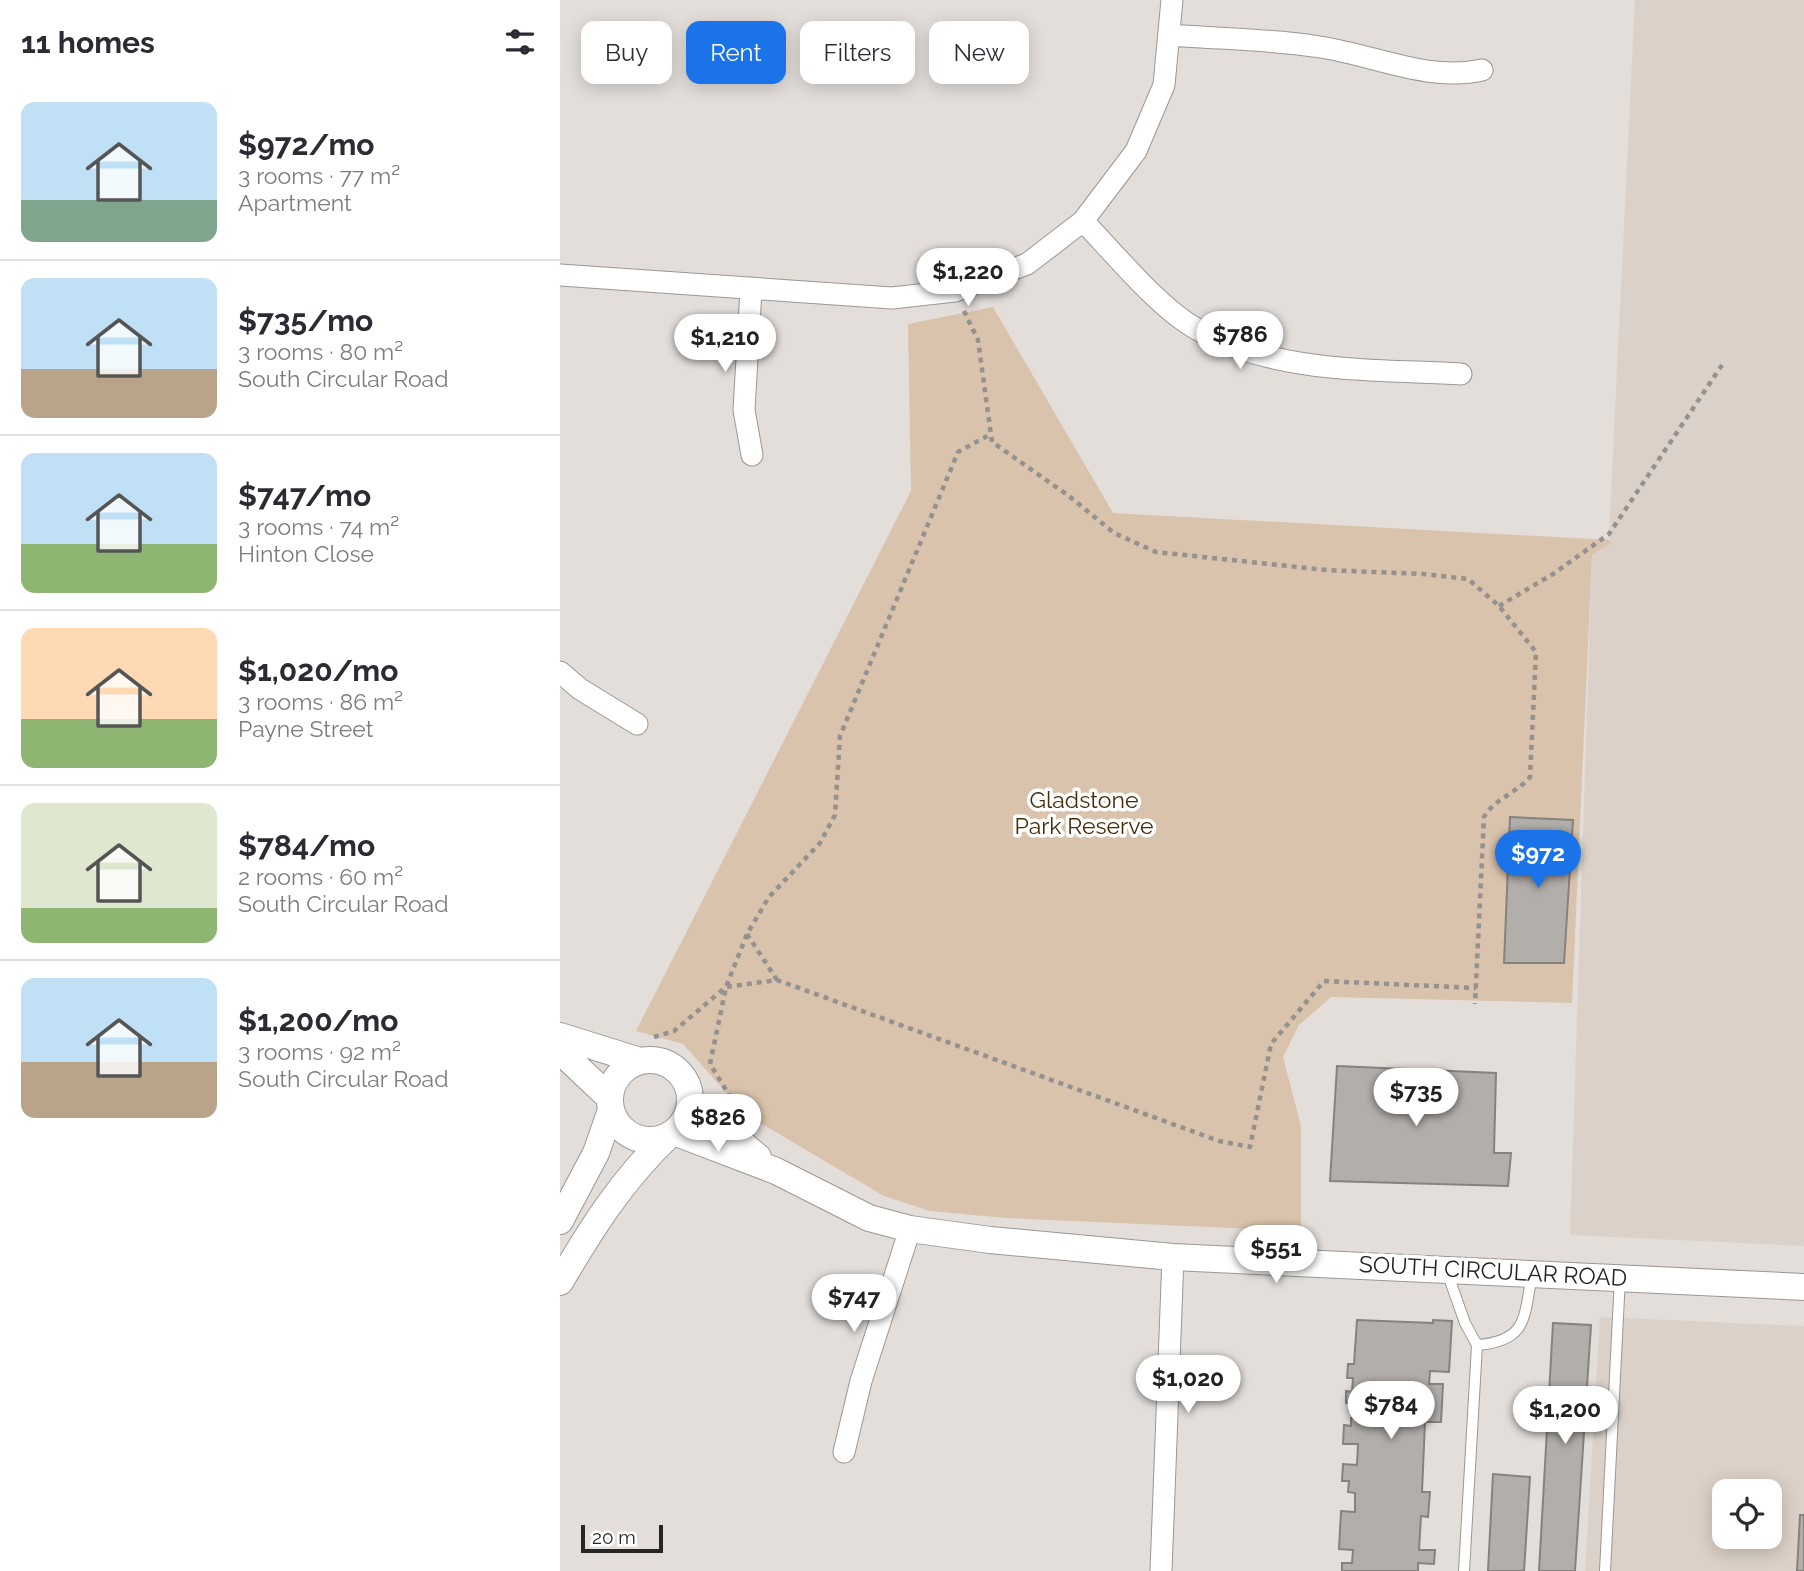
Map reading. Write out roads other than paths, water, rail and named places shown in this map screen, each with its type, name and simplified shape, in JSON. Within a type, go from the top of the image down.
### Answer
[{"type":"street","points":[[560,275],[892,298],[955,291],[1027,264],[1083,221],[1136,151],[1164,85],[1172,0]]},
{"type":"street","points":[[1170,35],[1317,46],[1424,71],[1458,75],[1482,70]]},
{"type":"street","points":[[1083,221],[1137,278],[1194,328],[1243,350],[1309,366],[1461,374]]},
{"type":"street","points":[[751,290],[744,410],[752,455]]},
{"type":"street","points":[[560,672],[580,689],[637,724]]},
{"type":"street","points":[[560,1036],[640,1061],[652,1060],[675,1069],[688,1089],[690,1101],[688,1113],[672,1133],[639,1163],[603,1209],[560,1282]]},
{"type":"street","points":[[560,1051],[611,1104],[616,1121],[634,1137],[646,1139],[672,1133]]},
{"type":"street","points":[[560,1221],[596,1153],[619,1074],[640,1061]]},
{"type":"street","name":"SOUTH CIRCULAR ROAD","points":[[690,1101],[776,1171]]},
{"type":"street","name":"SOUTH CIRCULAR ROAD","points":[[672,1133],[776,1171],[869,1218],[910,1229],[1049,1247],[1173,1257],[1804,1287]]},
{"type":"street","points":[[844,1452],[860,1381],[910,1229]]},
{"type":"street","points":[[1161,1571],[1173,1257]]},
{"type":"lane","points":[[1446,1268],[1465,1323],[1477,1345],[1464,1571]]},
{"type":"lane","points":[[1477,1345],[1500,1342],[1517,1334],[1523,1322],[1532,1274]]},
{"type":"lane","points":[[1605,1571],[1620,1278]]},
{"type":"park label","name":"Gladstone Park Reserve","points":[[1084,813]]}]
